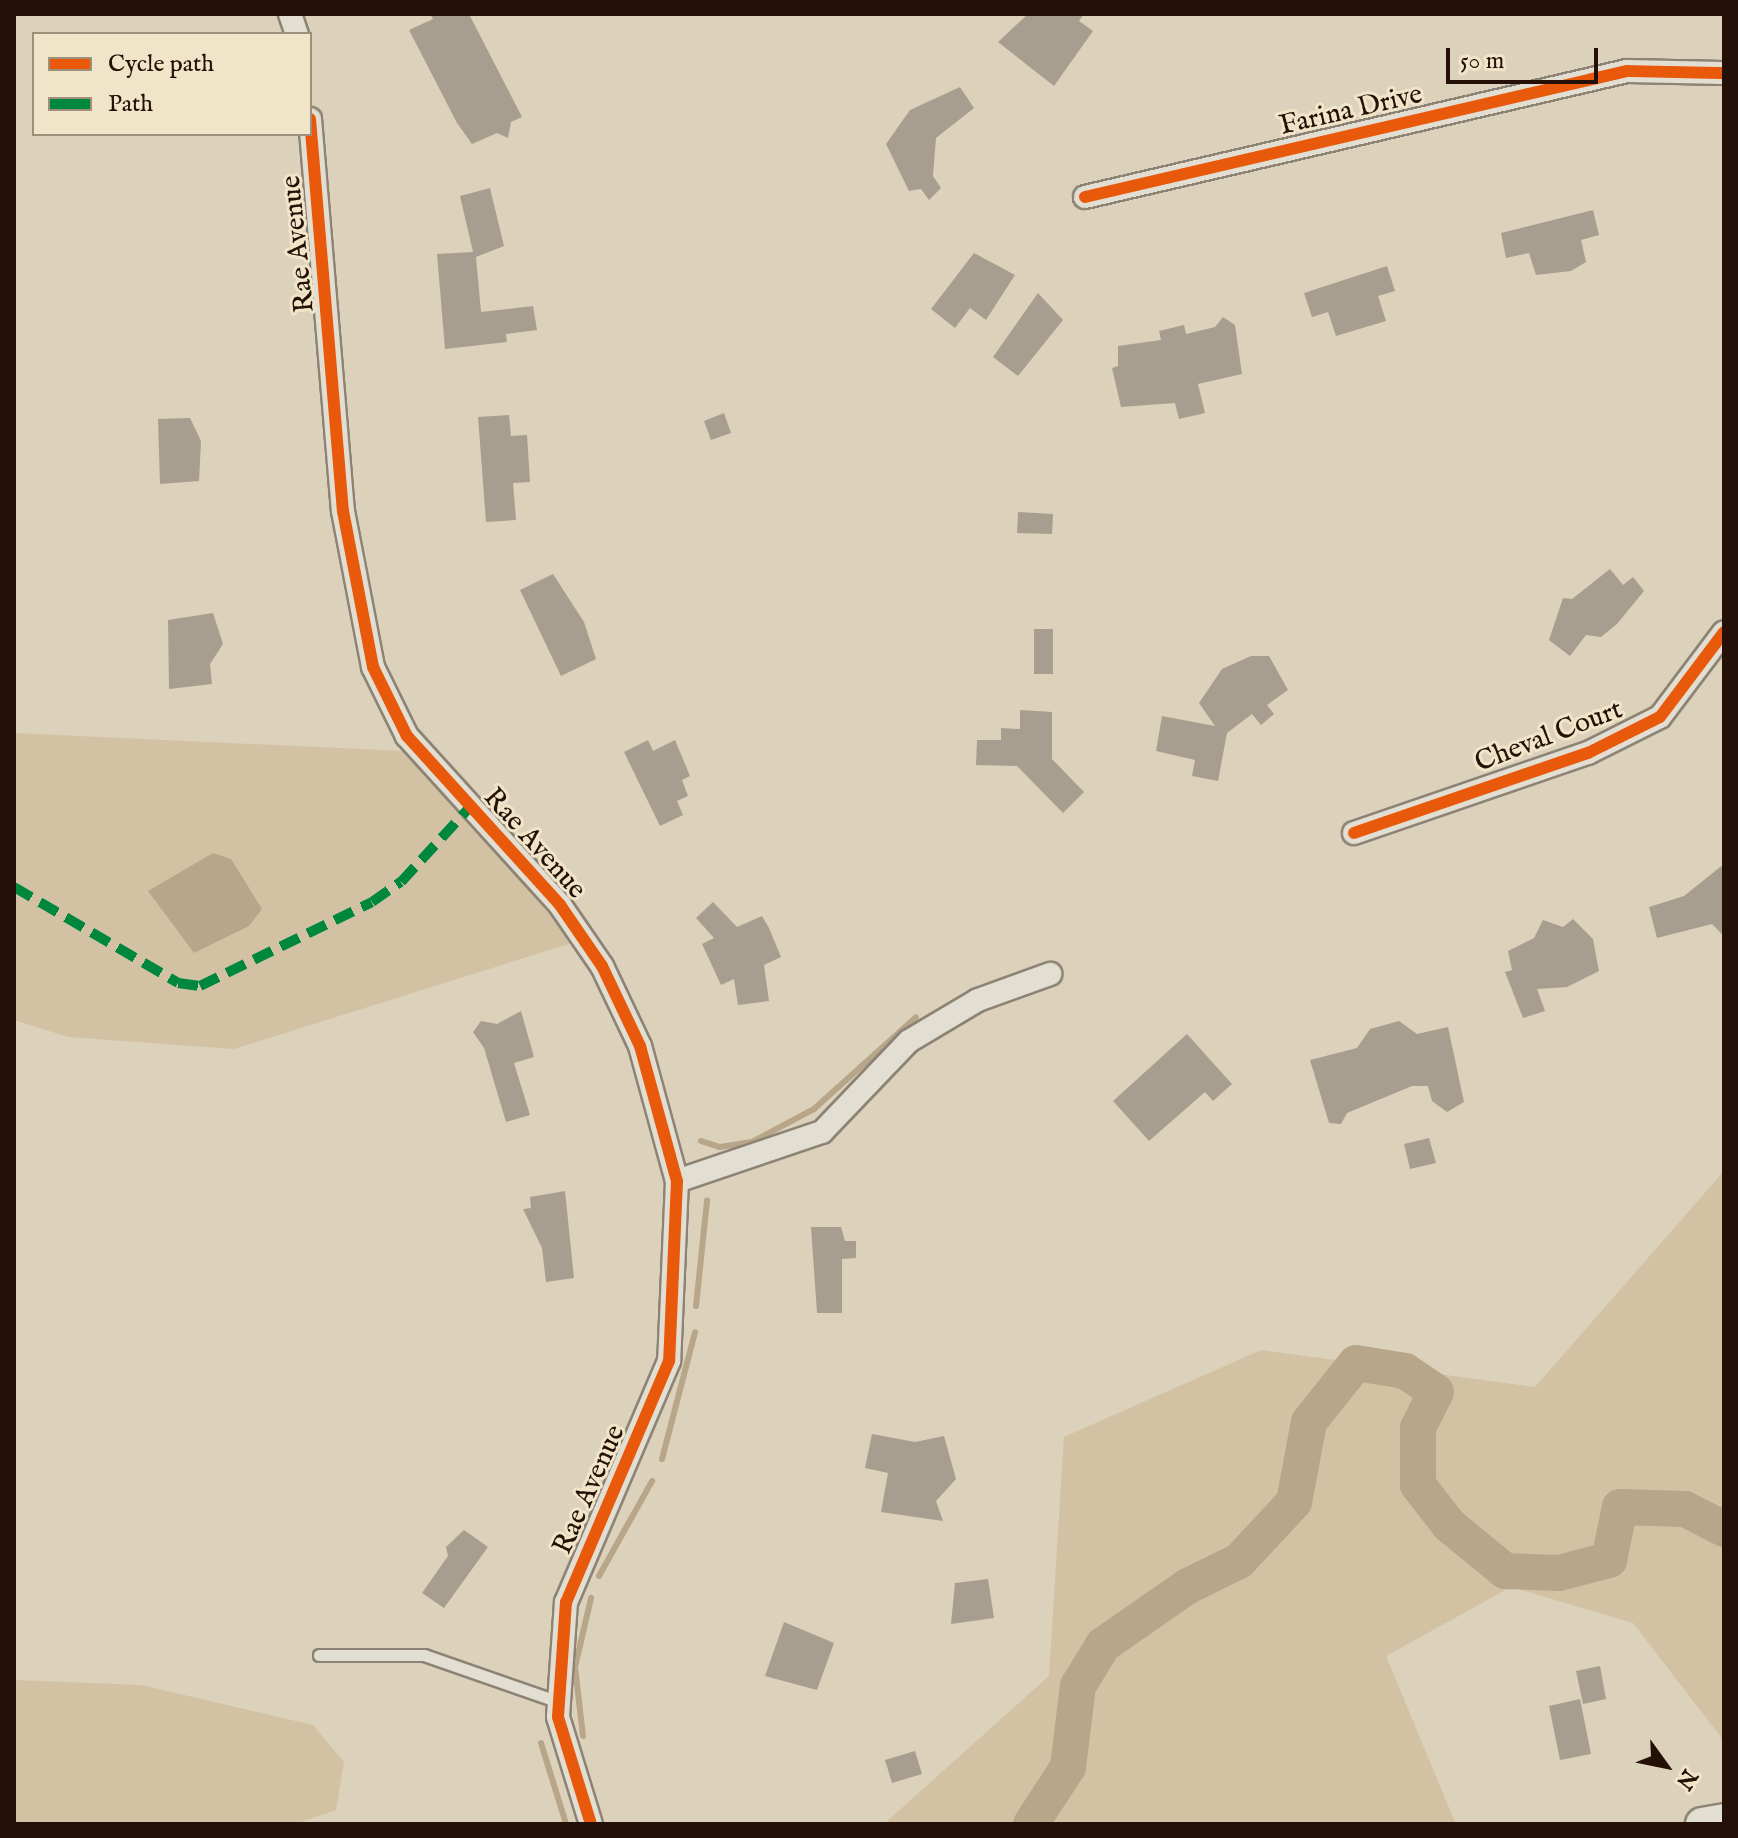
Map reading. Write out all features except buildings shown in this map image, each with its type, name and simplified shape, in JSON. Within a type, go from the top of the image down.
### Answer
[{"type":"main road","points":[[1702,1824],[1724,1820]]},
{"type":"street","name":"Farina Drive","points":[[1085,197],[1627,71],[1724,73]]},
{"type":"street","name":"Rae Avenue","points":[[311,136],[343,511],[373,667],[407,736],[560,905],[602,966],[640,1046],[677,1181],[669,1361],[566,1602],[559,1702],[591,1824]]},
{"type":"street","name":"Cheval Court","points":[[1354,833],[1588,753],[1660,717],[1724,632]]},
{"type":"street","points":[[677,1181],[822,1132],[909,1041],[978,1000],[1050,974]]},
{"type":"lane","points":[[319,1655],[424,1655],[559,1702]]},
{"type":"shaded area","points":[[14,733],[404,751],[475,822],[572,943],[234,1049],[68,1037],[14,1020]]},
{"type":"shaded area","points":[[213,853],[231,859],[262,909],[249,926],[194,953],[148,891]]},
{"type":"shaded area","points":[[1724,1171],[1724,1741],[1633,1623],[1511,1587],[1386,1656],[1455,1822],[884,1824],[1049,1676],[1064,1437],[1261,1350],[1535,1387]]},
{"type":"shaded area","points":[[14,1680],[141,1685],[313,1725],[344,1762],[336,1810],[295,1824],[14,1824]]},
{"type":"waterway","points":[[701,1141],[720,1147],[752,1142],[814,1109],[916,1017]]},
{"type":"waterway","points":[[696,1306],[707,1201]]},
{"type":"waterway","points":[[662,1459],[695,1332]]},
{"type":"waterway","points":[[1031,1824],[1068,1767],[1078,1686],[1103,1645],[1188,1586],[1239,1561],[1294,1502],[1309,1422],[1356,1363],[1405,1371],[1436,1392],[1418,1428],[1418,1485],[1449,1525],[1505,1571],[1559,1573],[1609,1560],[1620,1507],[1685,1509],[1724,1529]]},
{"type":"waterway","points":[[599,1576],[652,1481]]},
{"type":"waterway","points":[[583,1736],[575,1667],[591,1598]]},
{"type":"waterway","points":[[541,1743],[566,1824]]},
{"type":"marked path","points":[[14,887],[178,983],[200,986],[372,902],[401,882],[469,808]]},
{"type":"cycle path","points":[[1085,197],[1627,71],[1724,73]]},
{"type":"cycle path","points":[[311,136],[343,511],[373,667],[407,736],[560,905],[602,966],[640,1046],[677,1181],[669,1361],[566,1602],[558,1717],[591,1824]]},
{"type":"cycle path","points":[[1354,833],[1588,753],[1660,717],[1724,632]]}]
